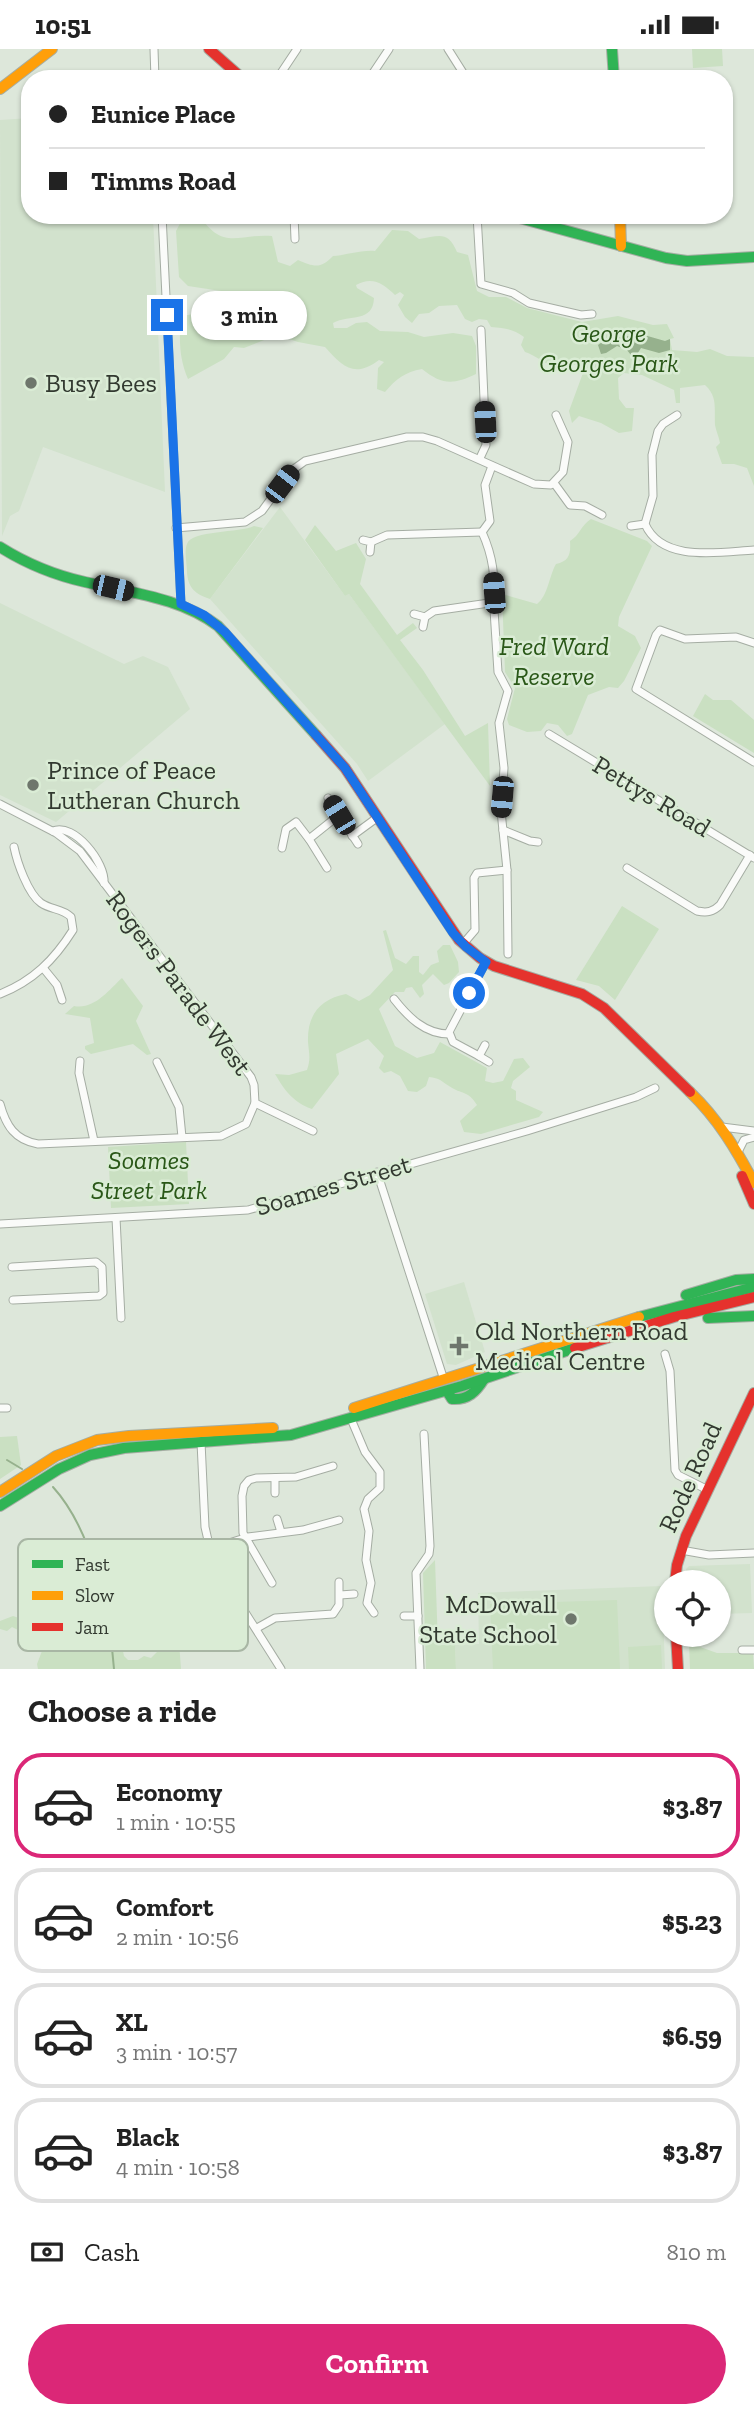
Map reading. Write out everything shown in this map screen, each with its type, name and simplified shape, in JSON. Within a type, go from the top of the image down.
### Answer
[{"type":"main road","points":[[25,70],[52,49]]},
{"type":"main road","points":[[209,49],[233,70]]},
{"type":"main road","points":[[612,49],[613,70]]},
{"type":"main road","points":[[0,89],[21,73]]},
{"type":"main road","points":[[542,224],[666,258],[687,261],[754,257]]},
{"type":"main road","points":[[620,224],[621,246]]},
{"type":"main road","points":[[0,547],[6,554],[63,577],[181,604],[204,615],[225,632],[345,768],[447,924],[464,944],[486,962],[504,971],[572,990],[599,1003],[709,1111],[738,1152],[754,1183]]},
{"type":"main road","points":[[694,1098],[741,1173],[754,1204]]},
{"type":"main road","points":[[501,1360],[511,1350],[542,1338],[736,1280],[754,1279]]},
{"type":"main road","points":[[0,1492],[56,1456],[88,1443],[119,1437],[290,1436],[351,1419],[446,1386],[501,1360],[754,1287]]},
{"type":"main road","points":[[0,1506],[57,1469],[89,1454],[290,1426],[446,1386],[484,1379],[673,1312],[754,1297]]},
{"type":"main road","points":[[514,1368],[534,1368],[699,1319],[754,1316]]},
{"type":"main road","name":"Rode Road","points":[[677,1570],[681,1550],[754,1393]]},
{"type":"main road","points":[[677,1647],[678,1669]]},
{"type":"street","points":[[153,49],[154,70]]},
{"type":"street","points":[[283,70],[297,49]]},
{"type":"street","points":[[375,70],[389,49]]},
{"type":"street","points":[[448,49],[461,70]]},
{"type":"street","points":[[162,224],[181,604]]},
{"type":"street","points":[[294,224],[295,239]]},
{"type":"street","points":[[478,224],[481,284],[513,293],[529,303],[581,315],[592,314]]},
{"type":"street","points":[[480,458],[486,445],[481,330]]},
{"type":"street","points":[[176,528],[246,522],[262,511],[291,471],[305,461],[415,436],[438,440],[539,486],[554,483],[563,472],[568,442],[556,415]]},
{"type":"street","points":[[677,415],[663,424],[658,431],[652,455],[653,496],[645,524],[656,541],[688,553],[754,550]]},
{"type":"street","points":[[482,532],[490,521],[485,485],[492,465]]},
{"type":"street","points":[[554,483],[570,505],[585,506],[602,515]]},
{"type":"street","points":[[631,526],[645,524]]},
{"type":"street","points":[[370,552],[367,541],[387,535],[482,532]]},
{"type":"street","points":[[482,532],[491,551],[494,593],[489,603]]},
{"type":"street","points":[[423,627],[425,617],[434,611],[489,603]]},
{"type":"street","points":[[489,603],[494,610],[498,672],[508,691],[499,723],[504,768],[501,811],[507,870],[508,954]]},
{"type":"street","points":[[414,614],[425,617]]},
{"type":"street","points":[[754,643],[736,637],[685,639],[660,631],[635,689],[754,762]]},
{"type":"street","name":"Pettys Road","points":[[549,734],[752,857]]},
{"type":"street","points":[[328,798],[358,844]]},
{"type":"street","name":"Rogers Parade West","points":[[0,804],[53,831],[80,851],[251,1077],[255,1103],[313,1131]]},
{"type":"street","points":[[309,839],[339,815]]},
{"type":"street","points":[[352,836],[378,817]]},
{"type":"street","points":[[282,848],[286,829],[296,822],[327,869]]},
{"type":"street","points":[[503,830],[538,842]]},
{"type":"street","points":[[0,994],[17,987],[44,969],[64,944],[72,930],[73,922],[65,911],[38,901],[17,862],[14,847]]},
{"type":"street","points":[[627,868],[698,911],[705,912],[714,911],[720,905],[752,857]]},
{"type":"street","points":[[464,944],[475,930],[474,881],[477,873],[507,870]]},
{"type":"street","points":[[462,884],[474,881]]},
{"type":"street","points":[[486,962],[450,1026],[449,1034],[453,1042],[489,1062]]},
{"type":"street","points":[[44,969],[57,985],[62,1000]]},
{"type":"street","points":[[394,999],[418,1023],[436,1033],[449,1034]]},
{"type":"street","points":[[479,1056],[485,1045]]},
{"type":"street","points":[[80,1061],[79,1073],[94,1141]]},
{"type":"street","points":[[157,1062],[179,1107],[183,1137]]},
{"type":"street","name":"Soames Street","points":[[0,1224],[248,1210],[527,1131],[636,1097],[655,1088]]},
{"type":"street","points":[[0,1104],[8,1127],[28,1142],[38,1145],[226,1135],[246,1124],[255,1103]]},
{"type":"street","points":[[722,1127],[754,1131]]},
{"type":"street","points":[[738,1152],[744,1140],[754,1137]]},
{"type":"street","points":[[377,1172],[446,1386]]},
{"type":"street","points":[[116,1218],[121,1318]]},
{"type":"street","points":[[12,1267],[96,1262],[102,1267],[103,1293],[99,1296],[13,1300]]},
{"type":"street","points":[[665,1354],[670,1367],[675,1470],[678,1475],[708,1490]]},
{"type":"street","points":[[351,1419],[365,1453],[380,1474],[380,1488],[368,1499],[364,1509],[369,1531],[366,1560],[372,1583],[367,1602],[374,1613]]},
{"type":"street","points":[[420,1669],[416,1573],[429,1554],[430,1543],[424,1434]]},
{"type":"street","points":[[201,1438],[207,1539]]},
{"type":"street","points":[[245,1538],[242,1496],[244,1486],[256,1478],[296,1477],[333,1466]]},
{"type":"street","points":[[275,1478],[275,1493]]},
{"type":"street","points":[[277,1519],[281,1532]]},
{"type":"street","points":[[242,1539],[303,1530],[339,1520]]},
{"type":"street","points":[[248,1543],[272,1583]]},
{"type":"street","points":[[681,1550],[709,1555],[754,1553]]},
{"type":"street","points":[[257,1628],[275,1618],[333,1614],[339,1605],[339,1582]]},
{"type":"street","points":[[340,1595],[354,1594]]},
{"type":"street","points":[[248,1614],[281,1669]]},
{"type":"street","points":[[404,1616],[418,1616]]},
{"type":"street","points":[[742,1650],[754,1650]]},
{"type":"shaded area","points":[[21,119],[21,224],[153,224],[165,492],[43,447],[19,511],[10,516],[2,536],[0,120]]},
{"type":"shaded area","points":[[644,335],[665,341],[670,339],[670,350],[659,353],[641,348],[634,359],[627,350],[617,346],[601,354],[598,345],[614,338]]},
{"type":"shaded area","points":[[280,507],[345,596],[349,594],[445,724],[368,781],[357,764],[210,599]]},
{"type":"shaded area","points":[[0,603],[124,664],[143,656],[168,667],[190,709],[56,822],[0,795]]},
{"type":"shaded area","points":[[464,1282],[485,1352],[456,1365],[447,1364],[425,1294]]},
{"type":"shaded area","points":[[750,1564],[752,1613],[731,1614],[731,1570],[686,1570],[689,1566]]},
{"type":"shaded area","name":"McDowall State School","points":[[654,1586],[654,1647],[664,1647],[665,1669],[456,1669],[455,1645],[479,1644],[478,1593]]},
{"type":"green space","points":[[692,49],[722,49],[723,66],[693,68]]},
{"type":"green space","name":"George Georges Park","points":[[180,224],[206,224],[224,237],[272,236],[278,262],[290,266],[298,260],[317,265],[325,263],[333,256],[375,251],[392,230],[408,231],[419,239],[442,236],[450,240],[457,252],[468,255],[477,291],[489,297],[506,297],[527,308],[582,322],[618,316],[653,325],[667,324],[674,338],[670,339],[672,350],[697,352],[710,349],[727,356],[754,357],[754,486],[747,468],[722,464],[716,447],[720,443],[715,425],[714,398],[705,385],[680,388],[680,403],[676,403],[674,390],[642,375],[624,373],[618,378],[619,399],[626,408],[634,408],[632,431],[619,433],[601,423],[579,416],[572,423],[569,411],[583,373],[579,365],[548,364],[525,352],[521,345],[524,337],[520,334],[509,329],[491,327],[487,320],[472,322],[465,319],[457,305],[439,306],[429,313],[419,314],[412,323],[398,305],[404,295],[400,292],[395,295],[373,281],[356,285],[374,298],[370,311],[360,317],[333,323],[334,328],[347,328],[356,323],[367,322],[380,331],[408,332],[424,337],[453,333],[472,336],[476,346],[476,374],[448,382],[422,369],[401,377],[385,392],[377,389],[378,368],[384,362],[379,360],[362,369],[349,368],[325,347],[277,335],[244,348],[234,347],[224,359],[188,379],[180,349],[181,317],[210,314],[226,301],[221,291],[188,286],[179,277],[176,231]]},
{"type":"green space","name":"Fred Ward Reserve","points":[[591,519],[647,541],[652,546],[619,617],[618,626],[635,636],[641,648],[618,688],[609,687],[588,695],[572,734],[567,736],[558,725],[547,723],[541,731],[527,732],[509,725],[507,719],[515,688],[505,672],[502,594],[537,604],[544,596],[556,564],[568,556],[570,541]]},
{"type":"green space","points":[[315,525],[336,551],[356,543],[366,559],[360,584],[397,635],[413,623],[417,628],[400,640],[423,670],[465,736],[488,723],[490,786],[349,594],[345,596],[305,540]]},
{"type":"green space","points":[[254,526],[263,528],[210,599],[193,590],[188,578],[186,558],[186,547],[190,539]]},
{"type":"green space","points":[[705,694],[713,700],[731,700],[754,720],[754,753],[693,716]]},
{"type":"green space","points":[[622,906],[659,929],[615,1000],[599,986],[576,980]]},
{"type":"green space","points":[[386,930],[395,958],[406,964],[413,956],[419,956],[419,972],[423,975],[431,965],[439,962],[437,951],[443,945],[450,945],[458,962],[459,972],[444,985],[433,974],[422,985],[424,994],[420,998],[412,987],[406,988],[404,992],[395,992],[379,1009],[395,1046],[417,1058],[434,1053],[440,1042],[487,1068],[485,1081],[493,1083],[503,1081],[514,1059],[523,1058],[530,1067],[513,1081],[511,1088],[516,1091],[516,1100],[543,1112],[539,1117],[481,1134],[464,1132],[460,1121],[477,1105],[471,1097],[429,1077],[426,1086],[417,1092],[408,1091],[400,1076],[391,1071],[384,1073],[379,1068],[384,1056],[368,1039],[336,1054],[339,1074],[312,1109],[286,1091],[275,1074],[289,1075],[307,1070],[308,1032],[313,1016],[322,1004],[346,994],[359,1001],[370,995],[393,970],[383,931]]},
{"type":"green space","points":[[122,978],[143,1006],[136,1021],[151,1054],[147,1055],[133,1044],[91,1054],[85,1049],[85,1046],[94,1043],[90,1018],[65,1014],[74,1006],[95,1002]]},
{"type":"green space","name":"Soames Street Park","points":[[186,1142],[189,1204],[111,1208],[108,1147]]},
{"type":"green space","points":[[17,1436],[21,1465],[0,1479],[0,1437]]},
{"type":"green space","points":[[435,1560],[438,1645],[455,1645],[456,1669],[426,1669],[423,1573]]},
{"type":"green space","points":[[617,1600],[620,1669],[493,1669],[490,1604]]},
{"type":"green space","points":[[13,1616],[18,1618],[18,1630],[12,1627],[7,1631],[0,1629],[0,1621]]},
{"type":"green space","points":[[628,1647],[661,1647],[662,1669],[629,1669]]},
{"type":"green space","points":[[689,1647],[700,1647],[717,1653],[753,1653],[754,1669],[690,1669]]},
{"type":"green space","points":[[42,1651],[123,1651],[128,1660],[138,1660],[144,1656],[151,1658],[158,1651],[180,1651],[181,1669],[38,1669]]},
{"type":"waterway","points":[[7,1460],[22,1469]]},
{"type":"waterway","points":[[53,1487],[67,1505],[84,1539]]},
{"type":"waterway","points":[[112,1651],[114,1669]]},
{"type":"traffic: fast","points":[[612,49],[613,70]]},
{"type":"traffic: fast","points":[[542,224],[666,258],[687,261],[754,257]]},
{"type":"traffic: fast","points":[[0,547],[20,559],[52,572],[154,597],[203,616],[218,626],[316,735]]},
{"type":"traffic: fast","points":[[686,1295],[736,1280],[754,1279]]},
{"type":"traffic: fast","points":[[639,1317],[754,1287]]},
{"type":"traffic: fast","points":[[708,1318],[754,1316]]},
{"type":"traffic: fast","points":[[0,1506],[59,1469],[90,1455],[124,1448],[291,1435],[462,1386],[575,1348]]},
{"type":"traffic: fast","points":[[447,1391],[452,1399],[467,1397],[484,1379]]},
{"type":"traffic: slow","points":[[25,70],[52,49]]},
{"type":"traffic: slow","points":[[0,89],[21,73]]},
{"type":"traffic: slow","points":[[620,224],[621,246]]},
{"type":"traffic: slow","points":[[690,1092],[726,1135],[754,1183]]},
{"type":"traffic: slow","points":[[354,1408],[639,1317]]},
{"type":"traffic: slow","points":[[0,1492],[56,1456],[97,1440],[273,1428]]},
{"type":"traffic: jam","points":[[209,49],[233,70]]},
{"type":"traffic: jam","points":[[316,735],[345,768],[459,940],[494,966],[582,994],[604,1008],[690,1092]]},
{"type":"traffic: jam","points":[[742,1176],[754,1204]]},
{"type":"traffic: jam","points":[[575,1348],[674,1317],[754,1297]]},
{"type":"traffic: jam","points":[[676,1570],[686,1536],[754,1393]]},
{"type":"traffic: jam","points":[[677,1647],[678,1669]]},
{"type":"place","name":"Busy Bees","points":[[31,383]]},
{"type":"place","name":"Prince of Peace Lutheran Church","points":[[33,785]]},
{"type":"place","name":"Old Northern Road Medical Centre","points":[[459,1346]]},
{"type":"place","name":"McDowall State School","points":[[571,1619]]},
{"type":"route","points":[[167,315],[181,604],[204,615],[225,632],[354,779],[453,933],[486,962],[469,993]]}]
